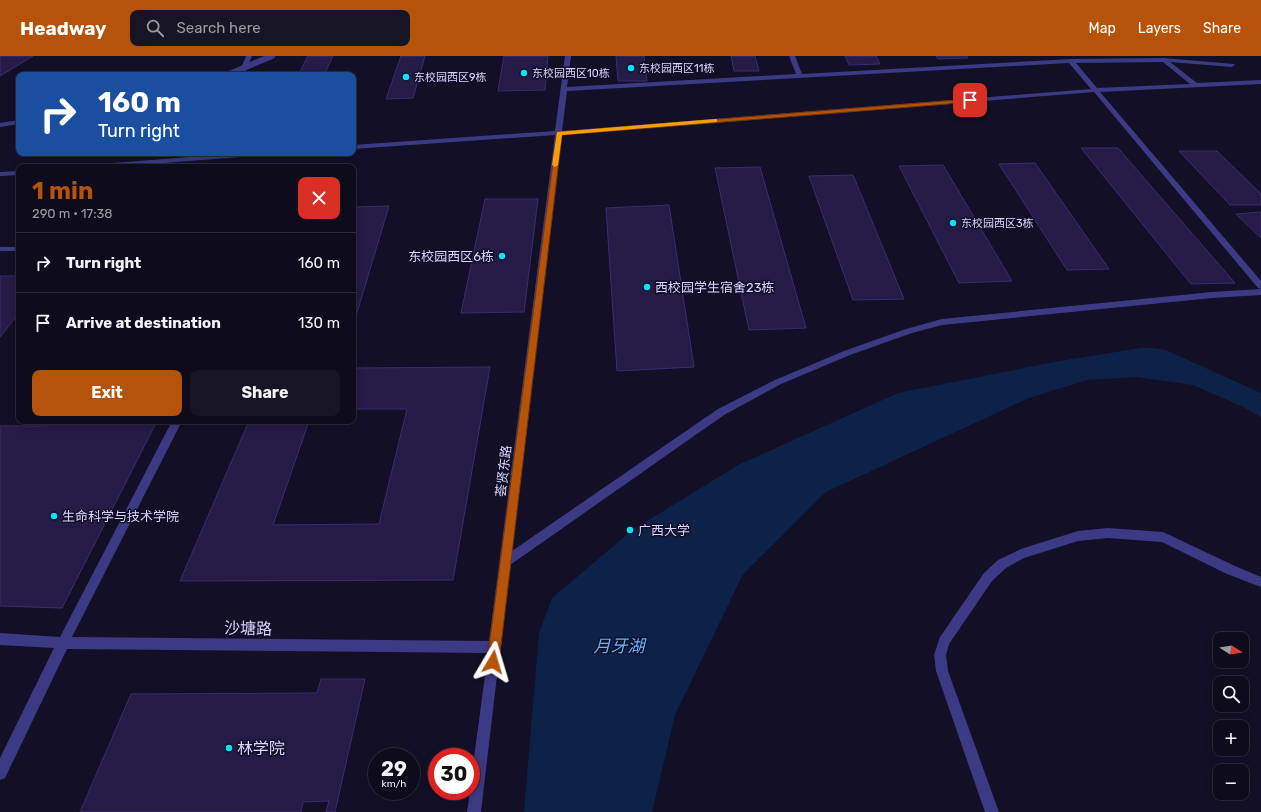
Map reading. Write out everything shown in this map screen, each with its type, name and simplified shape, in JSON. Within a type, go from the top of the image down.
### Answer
[{"type":"street","points":[[242,72],[249,56]]},
{"type":"street","points":[[234,72],[272,56]]},
{"type":"street","name":"荟贤东路","points":[[474,812],[568,56]]},
{"type":"street","points":[[792,56],[799,75]]},
{"type":"street","points":[[565,89],[1071,61],[1164,60],[1232,65]]},
{"type":"street","points":[[1164,60],[1194,84]]},
{"type":"street","points":[[1071,61],[1261,286]]},
{"type":"street","points":[[356,147],[559,133],[1096,90],[1194,84],[1261,82]]},
{"type":"street","points":[[0,125],[16,122]]},
{"type":"street","points":[[119,164],[204,156]]},
{"type":"street","points":[[0,174],[16,173]]},
{"type":"street","points":[[0,249],[16,249]]},
{"type":"street","points":[[505,562],[721,412],[778,382],[847,353],[909,331],[942,322],[1212,295],[1261,292]]},
{"type":"street","points":[[0,773],[62,643],[175,424]]},
{"type":"street","points":[[992,812],[942,671],[940,655],[944,641],[988,577],[1002,564],[1021,554],[1078,536],[1108,533],[1153,535],[1173,540],[1231,570],[1261,582]]},
{"type":"street","name":"沙塘路","points":[[0,638],[62,643],[495,647]]},
{"type":"water","name":"月牙湖","points":[[1141,348],[1166,350],[1261,393],[1261,417],[1241,406],[1193,385],[1137,377],[1087,380],[1029,398],[826,492],[743,574],[675,715],[652,812],[524,812],[539,633],[552,598],[631,531],[738,465],[898,393],[1059,361]]},
{"type":"building","points":[[0,56],[33,56],[0,76]]},
{"type":"building","points":[[308,56],[333,56],[325,72],[300,72]]},
{"type":"building","name":"东校园西区9栋","points":[[401,56],[425,56],[413,98],[386,99]]},
{"type":"building","name":"东校园西区10栋","points":[[504,56],[548,56],[545,90],[498,91]]},
{"type":"building","name":"东校园西区11栋","points":[[616,56],[644,56],[647,81],[618,81]]},
{"type":"building","points":[[731,56],[755,56],[759,71],[734,71]]},
{"type":"building","points":[[845,56],[876,56],[880,64],[849,65]]},
{"type":"building","points":[[936,56],[967,56],[968,58],[938,59]]},
{"type":"building","points":[[1081,148],[1118,148],[1235,283],[1191,284]]},
{"type":"building","points":[[1179,151],[1217,151],[1261,194],[1261,205],[1230,205]]},
{"type":"building","points":[[1035,163],[1109,269],[1067,270],[999,164]]},
{"type":"building","name":"东校园西区3栋","points":[[943,165],[1012,281],[959,283],[899,166]]},
{"type":"building","points":[[760,167],[806,328],[749,330],[715,168]]},
{"type":"building","points":[[853,175],[904,299],[853,300],[809,176]]},
{"type":"building","name":"东校园西区6栋","points":[[485,199],[538,199],[524,312],[461,313]]},
{"type":"building","name":"西校园学生宿舍23栋","points":[[669,205],[694,367],[617,371],[606,208]]},
{"type":"building","points":[[389,206],[356,316],[356,207]]},
{"type":"building","points":[[1261,212],[1261,238],[1236,214]]},
{"type":"building","points":[[0,276],[16,276],[16,318],[0,337]]},
{"type":"building","points":[[490,367],[453,580],[180,581],[248,424],[308,424],[273,525],[379,524],[407,409],[356,409],[356,368]]},
{"type":"building","name":"生命科学与技术学院","points":[[48,424],[155,424],[62,608],[0,606],[0,426],[47,426]]},
{"type":"building","name":"林学院","points":[[321,679],[365,679],[335,812],[326,812],[329,801],[303,802],[301,812],[80,812],[131,694],[317,693]]},
{"type":"slow traffic","points":[[555,165],[559,133],[715,121]]},
{"type":"place","name":"东校园西区11栋","points":[[631,68]]},
{"type":"place","name":"东校园西区10栋","points":[[524,73]]},
{"type":"place","name":"东校园西区9栋","points":[[406,77]]},
{"type":"place","name":"东校园西区3栋","points":[[953,223]]},
{"type":"place","name":"东校园西区6栋","points":[[502,256]]},
{"type":"place","name":"西校园学生宿舍23栋","points":[[647,287]]},
{"type":"place","name":"生命科学与技术学院","points":[[54,516]]},
{"type":"place","name":"广西大学","points":[[630,530]]},
{"type":"place","name":"林学院","points":[[229,748]]},
{"type":"route","points":[[493,662],[559,133],[970,100]]}]
